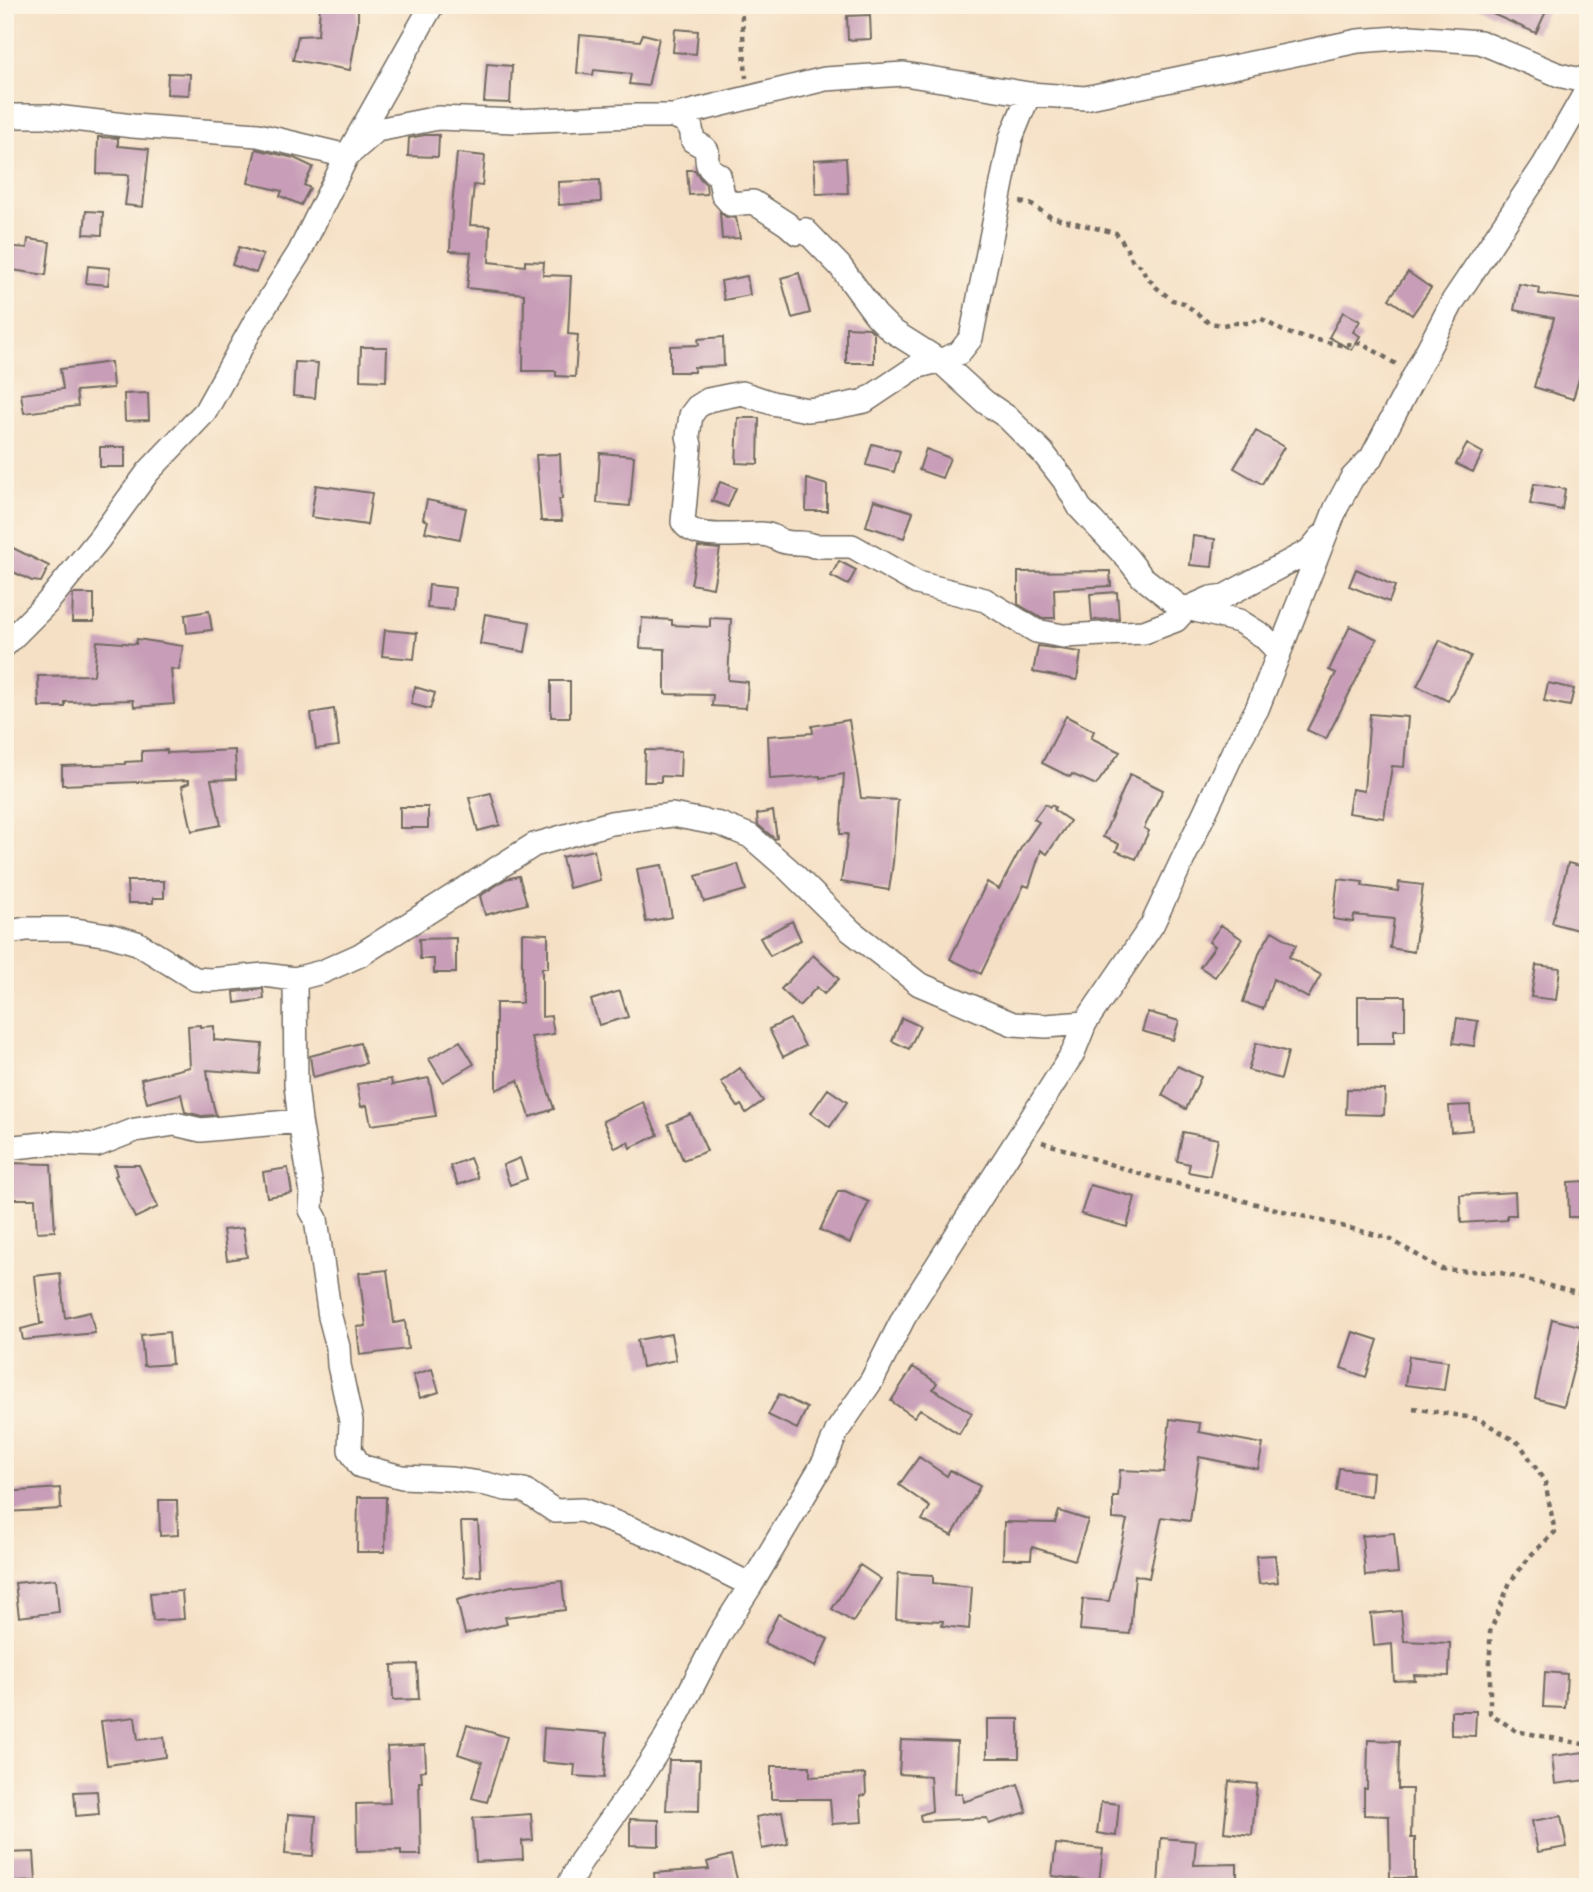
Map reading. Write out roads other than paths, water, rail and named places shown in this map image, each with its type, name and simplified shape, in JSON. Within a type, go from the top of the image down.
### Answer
[{"type":"street","points":[[5,645],[47,603],[99,539],[148,472],[205,412],[299,253],[347,156],[432,5]]},
{"type":"street","points":[[347,156],[377,130],[438,118],[514,121],[674,116],[825,79],[904,74],[1029,94],[1085,98],[1358,41],[1411,37],[1480,42],[1559,75],[1588,82]]},
{"type":"street","points":[[568,1887],[581,1861],[664,1741],[719,1635],[824,1462],[837,1431],[872,1380],[904,1317],[1073,1053],[1086,1023],[1152,925],[1256,709],[1336,508],[1352,478],[1372,457],[1452,301],[1544,165],[1588,89]]},
{"type":"street","points":[[1029,94],[1011,138],[971,338],[959,353],[916,368],[865,401],[807,410],[742,393],[708,400],[697,407],[691,415],[688,436],[690,445],[684,522],[686,528],[694,532],[730,535],[773,535],[781,541],[809,543],[814,546],[852,546],[917,583],[985,600],[1036,631],[1063,636],[1144,632],[1176,620],[1186,609],[1211,598],[1225,596],[1309,551],[1327,530]]},
{"type":"street","points":[[5,116],[47,116],[258,135],[347,156]]},
{"type":"street","points":[[674,116],[691,128],[694,141],[707,151],[706,163],[709,170],[719,175],[723,195],[731,204],[753,202],[787,223],[797,233],[805,230],[840,266],[891,330],[940,361],[985,402],[1007,417],[1043,453],[1064,480],[1080,508],[1142,577],[1179,606],[1239,621],[1263,636],[1278,654]]},
{"type":"street","points":[[5,933],[26,929],[69,929],[109,935],[137,943],[195,979],[264,975],[295,979],[322,972],[360,955],[534,845],[611,823],[672,816],[720,824],[750,836],[851,931],[919,984],[1013,1024],[1046,1026],[1086,1023]]},
{"type":"street","points":[[295,979],[296,1085],[312,1194],[311,1210],[316,1219],[330,1317],[338,1347],[338,1365],[351,1421],[350,1450],[360,1466],[402,1477],[450,1479],[524,1490],[555,1511],[582,1510],[663,1541],[751,1585]]},
{"type":"street","points":[[5,1148],[53,1143],[97,1145],[135,1130],[175,1124],[201,1130],[300,1121]]}]
